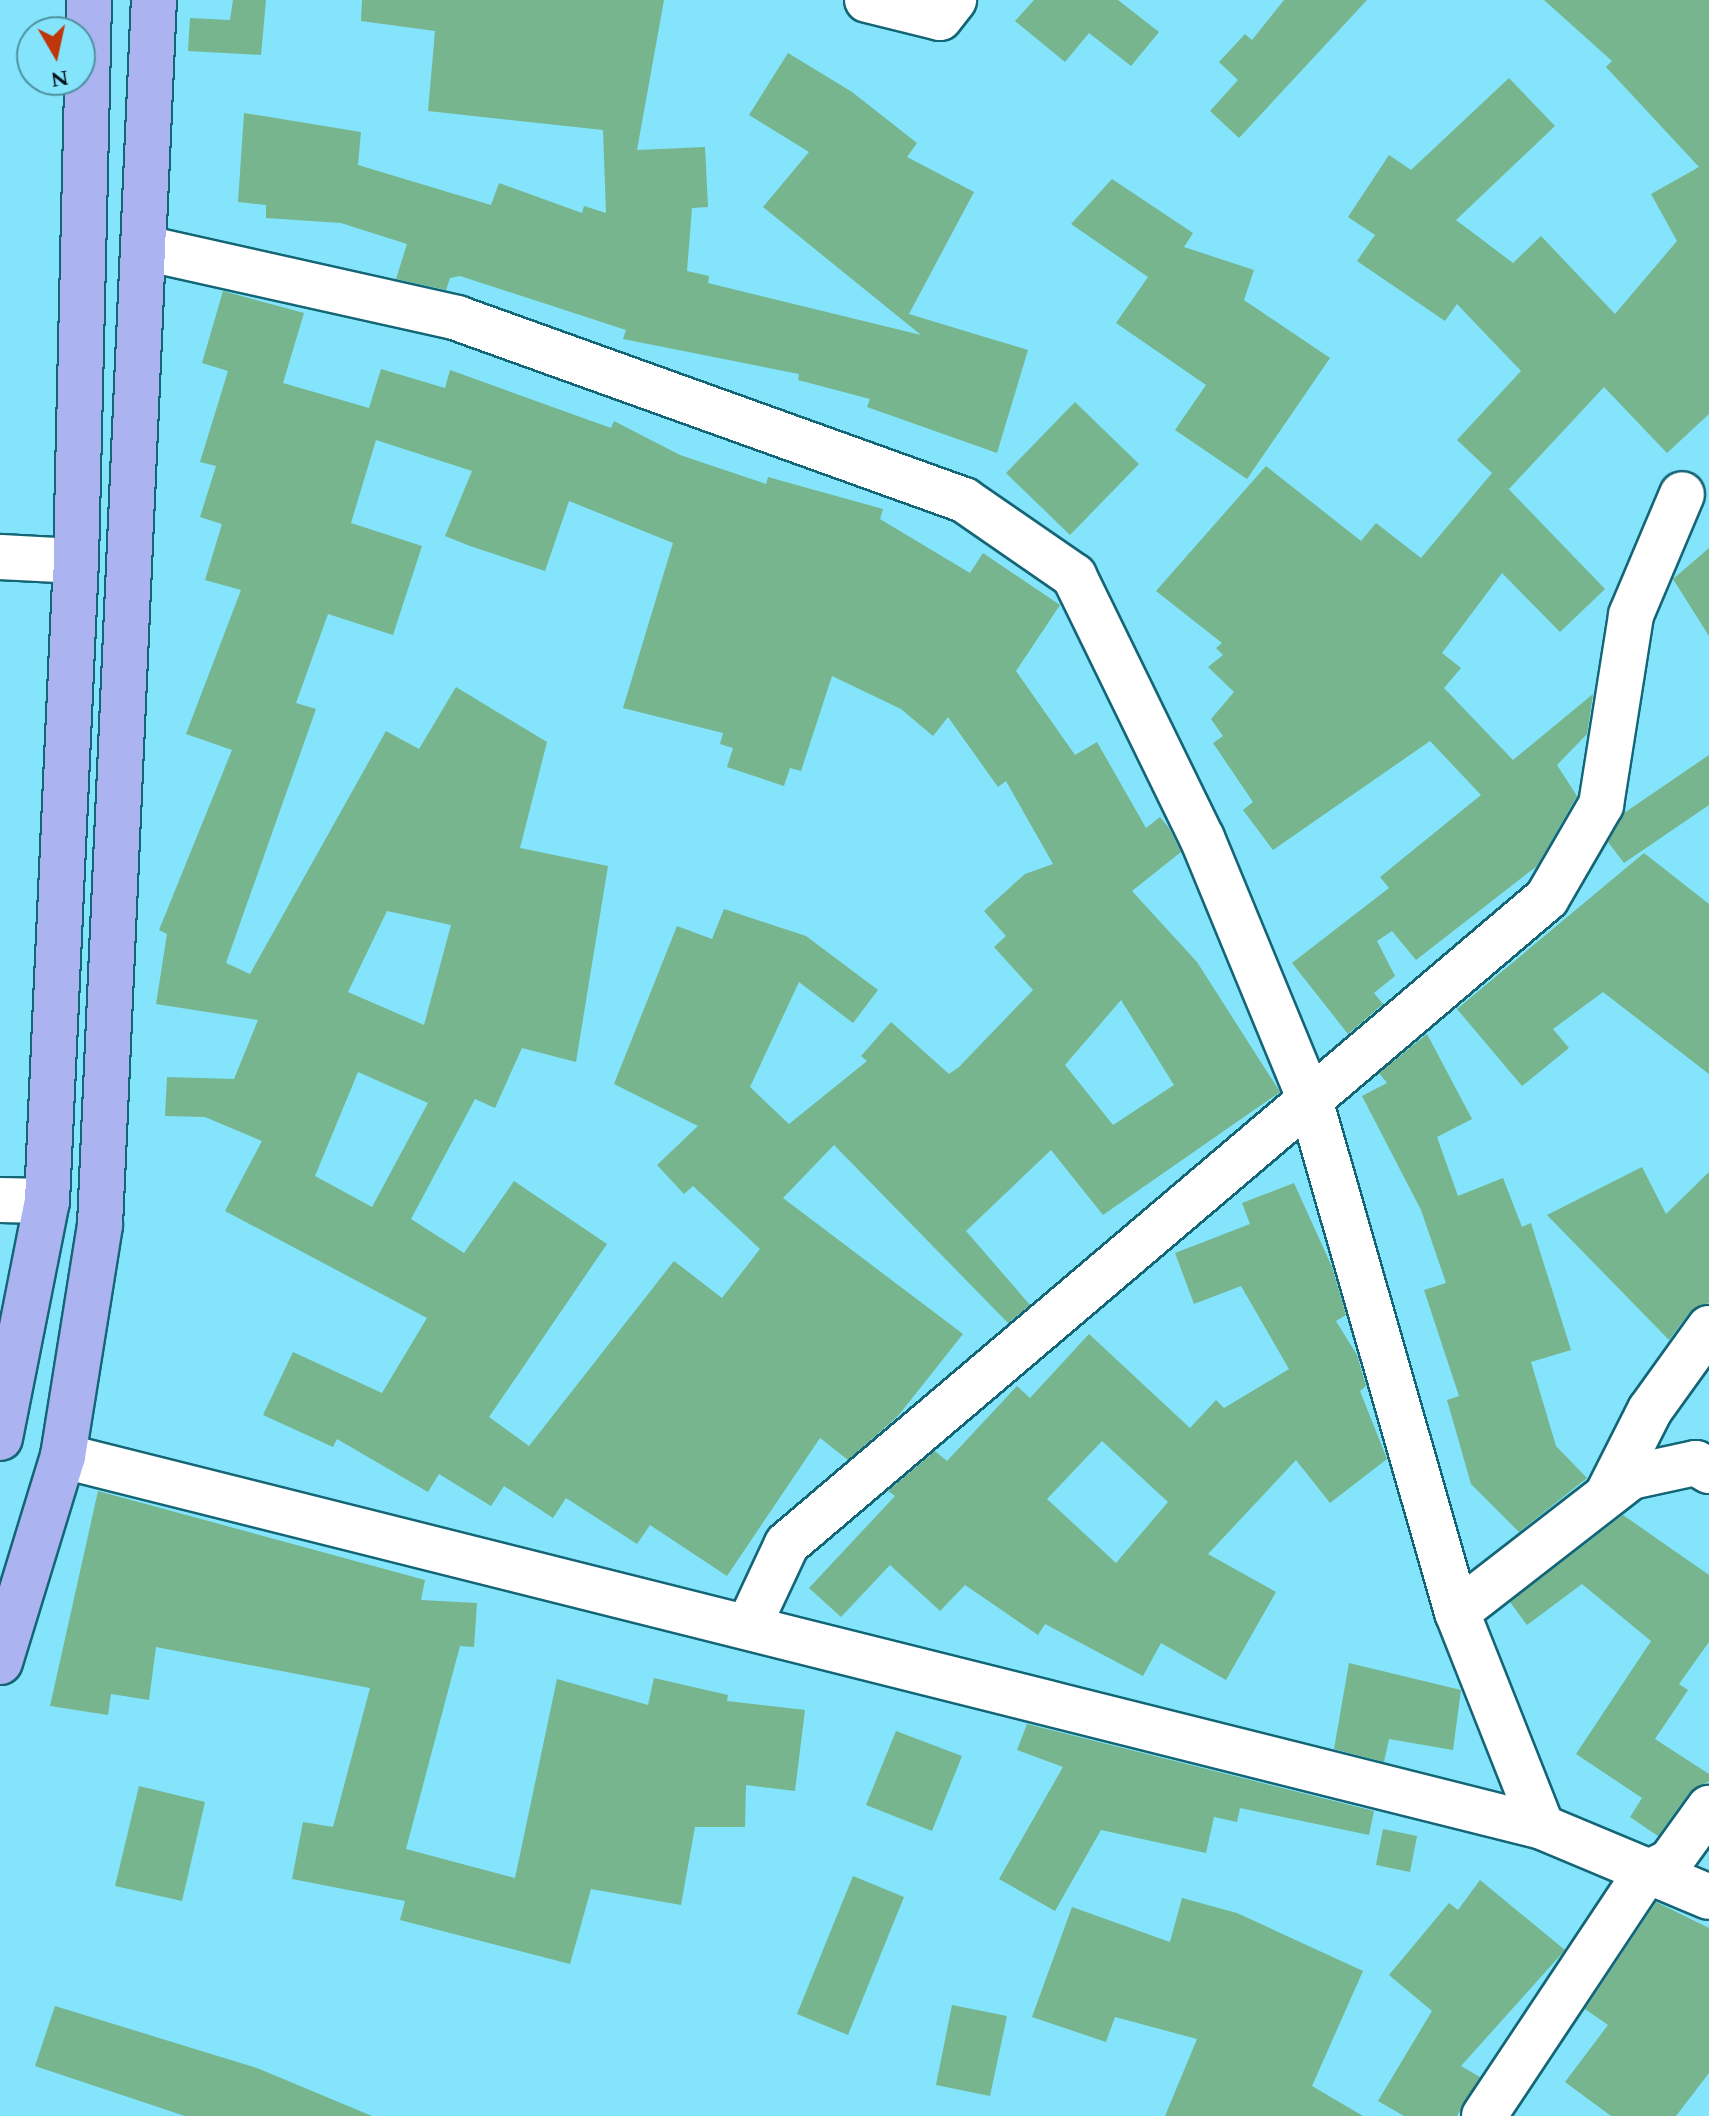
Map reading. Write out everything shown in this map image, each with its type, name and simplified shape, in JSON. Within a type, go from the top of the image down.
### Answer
[{"type":"main road","points":[[0,1438],[47,1201],[76,561],[89,0]]},
{"type":"main road","points":[[0,1662],[63,1456],[100,1225],[154,0]]},
{"type":"street","points":[[867,0],[940,18],[954,0]]},
{"type":"street","points":[[145,248],[457,318],[964,500],[1074,576],[1202,838],[1311,1103],[1457,1612],[1542,1827]]},
{"type":"street","points":[[749,1625],[787,1544],[1311,1103],[1547,898],[1601,805],[1631,615],[1682,494]]},
{"type":"street","points":[[0,557],[76,561]]},
{"type":"street","points":[[0,1200],[47,1201]]},
{"type":"street","points":[[1608,1493],[1650,1410],[1709,1328]]},
{"type":"street","points":[[63,1456],[749,1625],[1542,1827],[1645,1874],[1709,1897]]},
{"type":"street","points":[[1457,1612],[1608,1493],[1662,1466],[1696,1463],[1709,1471]]},
{"type":"street","points":[[1484,2116],[1645,1874],[1670,1862],[1709,1808]]},
{"type":"building","points":[[233,0],[266,0],[261,55],[188,51],[190,18],[230,20]]},
{"type":"building","points":[[362,0],[664,0],[637,150],[705,147],[708,207],[692,208],[687,271],[709,276],[708,283],[921,335],[763,207],[809,152],[749,115],[788,53],[852,92],[917,143],[907,157],[974,192],[909,314],[1028,350],[997,453],[867,407],[870,399],[798,380],[799,374],[623,339],[626,330],[460,276],[450,278],[446,290],[396,279],[407,244],[341,223],[266,218],[266,205],[238,202],[244,113],[361,132],[358,165],[491,205],[499,183],[582,213],[584,206],[606,213],[603,130],[428,111],[435,31],[361,21]]},
{"type":"building","points":[[1034,0],[1118,0],[1159,32],[1131,66],[1089,33],[1065,62],[1015,21]]},
{"type":"building","points":[[1284,0],[1367,0],[1239,138],[1210,111],[1238,80],[1219,62],[1245,34],[1252,40]]},
{"type":"building","points":[[1544,0],[1709,0],[1709,414],[1667,453],[1604,387],[1509,489],[1497,477],[1605,589],[1560,632],[1502,573],[1442,653],[1461,668],[1444,688],[1513,760],[1593,694],[1587,734],[1557,765],[1577,796],[1537,866],[1416,960],[1392,931],[1377,941],[1395,976],[1374,993],[1383,1004],[1348,1034],[1292,963],[1389,888],[1380,877],[1481,795],[1430,741],[1273,850],[1243,810],[1253,802],[1213,743],[1223,736],[1211,719],[1234,692],[1208,667],[1223,655],[1216,648],[1222,643],[1156,591],[1266,466],[1361,541],[1376,523],[1421,558],[1492,473],[1457,440],[1521,371],[1457,304],[1445,321],[1357,261],[1375,235],[1348,217],[1389,155],[1411,170],[1509,78],[1555,126],[1456,220],[1513,263],[1541,236],[1615,314],[1677,241],[1651,194],[1699,167],[1606,67],[1612,61]]},
{"type":"building","points":[[1112,179],[1193,233],[1184,247],[1254,270],[1244,300],[1330,358],[1247,479],[1175,430],[1206,385],[1116,323],[1148,277],[1071,224]]},
{"type":"building","points":[[223,291],[304,313],[283,383],[369,408],[381,369],[445,388],[450,370],[611,428],[614,421],[680,455],[766,484],[768,477],[883,509],[880,519],[970,573],[983,553],[1060,605],[1016,671],[1075,755],[1097,742],[1146,828],[1160,817],[1181,852],[1132,891],[1197,962],[1280,1092],[1103,1215],[1051,1150],[966,1231],[1030,1305],[1008,1323],[834,1145],[783,1198],[963,1334],[898,1416],[848,1460],[820,1438],[727,1576],[650,1525],[637,1544],[566,1498],[553,1518],[504,1486],[491,1506],[439,1474],[428,1492],[337,1439],[333,1447],[263,1415],[293,1352],[382,1393],[427,1318],[225,1211],[262,1141],[205,1117],[165,1116],[167,1077],[234,1079],[258,1020],[156,1004],[167,934],[159,930],[232,750],[186,734],[241,590],[205,580],[222,524],[200,517],[216,466],[200,462],[228,371],[202,363]],"holes":[[[376,440],[472,471],[445,536],[470,546],[545,571],[569,501],[673,543],[623,708],[723,733],[720,744],[733,748],[727,767],[784,786],[790,768],[801,771],[832,676],[901,709],[933,736],[948,717],[998,787],[1006,781],[1053,864],[1025,874],[984,911],[1006,936],[994,947],[1033,990],[959,1067],[949,1074],[891,1022],[861,1056],[867,1061],[789,1124],[750,1087],[799,982],[853,1023],[878,990],[806,936],[724,909],[712,939],[677,926],[614,1084],[698,1126],[657,1165],[684,1194],[693,1186],[760,1249],[722,1298],[674,1261],[529,1446],[489,1417],[607,1244],[514,1181],[464,1253],[411,1219],[475,1099],[495,1108],[522,1048],[576,1062],[608,866],[520,848],[547,742],[456,687],[419,749],[386,731],[250,974],[226,963],[316,709],[296,703],[328,614],[393,635],[422,546],[351,523]],[[387,911],[451,925],[424,1025],[348,992]],[[1121,1000],[1174,1085],[1113,1125],[1065,1065]],[[358,1072],[428,1103],[372,1207],[315,1176]]]},
{"type":"building","points":[[1075,402],[1139,464],[1070,535],[1006,473]]},
{"type":"building","points":[[1709,548],[1709,636],[1673,579]]},
{"type":"building","points":[[1709,755],[1709,805],[1624,863],[1608,842],[1624,813]]},
{"type":"building","points":[[1644,853],[1709,904],[1709,1074],[1603,992],[1553,1029],[1569,1048],[1522,1086],[1457,1009]]},
{"type":"building","points":[[1427,1034],[1472,1119],[1437,1137],[1458,1196],[1503,1178],[1522,1227],[1531,1223],[1571,1350],[1531,1362],[1556,1446],[1587,1478],[1519,1532],[1471,1484],[1447,1400],[1459,1396],[1424,1290],[1446,1283],[1421,1210],[1362,1096],[1387,1083],[1379,1073]]},
{"type":"building","points":[[1642,1167],[1666,1214],[1709,1172],[1709,1303],[1689,1313],[1669,1340],[1547,1215]]},
{"type":"building","points":[[1294,1183],[1332,1267],[1346,1315],[1336,1321],[1357,1355],[1366,1386],[1360,1391],[1387,1459],[1330,1503],[1296,1460],[1208,1554],[1276,1592],[1226,1680],[1161,1643],[1143,1676],[1045,1624],[1038,1635],[965,1585],[940,1611],[890,1565],[841,1617],[809,1588],[895,1496],[888,1491],[935,1451],[947,1461],[1017,1386],[1030,1398],[1089,1334],[1190,1428],[1216,1400],[1224,1408],[1289,1369],[1241,1286],[1194,1304],[1175,1253],[1250,1224],[1242,1203]],"holes":[[[1102,1441],[1168,1502],[1116,1563],[1047,1499]]]},
{"type":"building","points":[[98,1491],[425,1580],[421,1600],[477,1603],[474,1647],[460,1646],[406,1849],[515,1878],[557,1679],[648,1705],[654,1678],[728,1695],[727,1701],[805,1710],[795,1791],[746,1785],[745,1827],[695,1827],[681,1905],[591,1889],[570,1964],[400,1920],[405,1901],[292,1879],[303,1822],[333,1827],[370,1688],[156,1647],[149,1700],[111,1694],[108,1715],[50,1706]]},
{"type":"building","points":[[1623,1515],[1709,1575],[1709,1642],[1679,1684],[1688,1690],[1655,1739],[1709,1774],[1709,1781],[1689,1793],[1658,1836],[1630,1817],[1642,1798],[1576,1754],[1651,1641],[1582,1584],[1527,1625],[1510,1602]]},
{"type":"building","points":[[1349,1663],[1461,1690],[1453,1750],[1389,1739],[1384,1762],[1334,1749]]},
{"type":"building","points":[[1027,1724],[1374,1811],[1369,1835],[1240,1808],[1237,1822],[1214,1817],[1206,1853],[1101,1830],[1055,1911],[999,1879],[1063,1767],[1017,1750]]},
{"type":"building","points":[[896,1731],[962,1756],[932,1831],[866,1805]]},
{"type":"building","points":[[139,1786],[205,1802],[182,1901],[115,1886]]},
{"type":"building","points":[[1383,1829],[1417,1836],[1410,1872],[1376,1865]]},
{"type":"building","points":[[853,1876],[904,1897],[848,2035],[797,2014]]},
{"type":"building","points":[[1480,1880],[1565,1950],[1461,2066],[1480,2077],[1457,2116],[1404,2116],[1378,2101],[1432,2011],[1389,1975],[1449,1903],[1458,1910]]},
{"type":"building","points":[[1182,1898],[1237,1913],[1363,1971],[1312,2086],[1363,2116],[1165,2116],[1197,2039],[1115,2017],[1106,2042],[1032,2017],[1072,1907],[1170,1942]]},
{"type":"building","points":[[1656,1902],[1709,1928],[1709,2073],[1676,2116],[1611,2116],[1565,2082],[1608,2025],[1585,2009]]},
{"type":"building","points":[[952,2005],[1007,2016],[990,2096],[936,2085]]},
{"type":"building","points":[[55,2006],[257,2068],[372,2116],[185,2116],[35,2066]]}]
